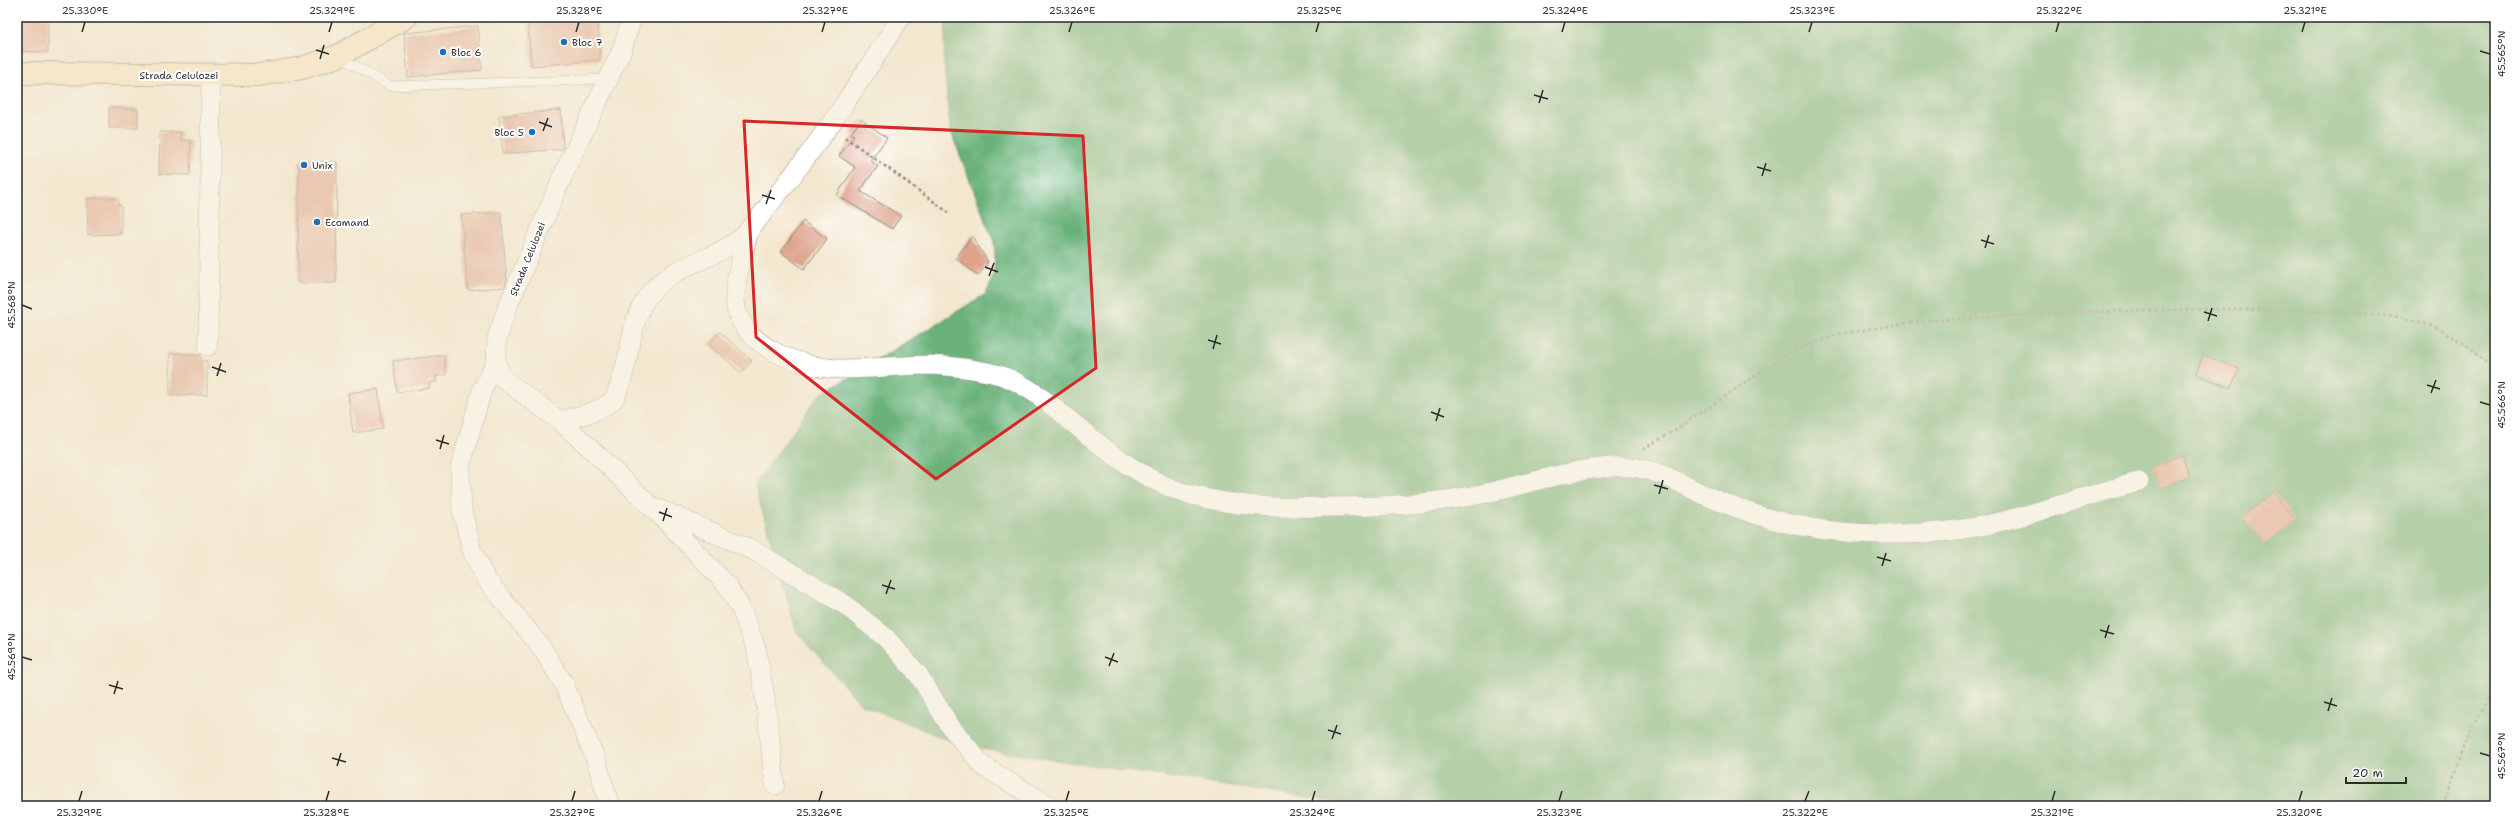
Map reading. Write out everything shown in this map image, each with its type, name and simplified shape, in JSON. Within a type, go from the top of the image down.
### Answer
[{"type":"street","name":"Strada Celulozei","points":[[17,74],[211,76],[273,73],[302,68],[338,56],[406,17]]},
{"type":"street","name":"Strada Celulozei","points":[[632,17],[609,78],[564,173],[507,308],[497,339],[496,362],[502,379],[560,421],[650,506],[726,585],[741,609],[757,655],[765,697],[775,784]]},
{"type":"street","points":[[560,421],[598,410],[614,400],[625,374],[638,316],[643,303],[651,291],[663,280],[710,258],[740,238],[750,228],[802,165],[831,126],[902,17]]},
{"type":"street","points":[[208,346],[211,76]]},
{"type":"street","points":[[750,228],[735,298],[739,320],[751,336],[768,349],[800,362],[840,369],[896,365],[936,365],[978,370],[1004,377],[1040,396],[1135,470],[1186,494],[1233,505],[1303,508],[1401,507],[1480,494],[1580,472],[1613,467],[1655,470],[1712,498],[1759,516],[1809,528],[1881,534],[1964,529],[2139,482]]},
{"type":"street","points":[[496,362],[482,390],[460,468],[462,511],[471,544],[486,578],[541,647],[564,684],[596,760],[610,806]]},
{"type":"street","points":[[650,506],[753,550],[844,604],[886,638],[918,674],[950,726],[984,767],[1050,806]]},
{"type":"lane","points":[[338,56],[390,86],[609,78]]},
{"type":"path","points":[[831,126],[948,212]]},
{"type":"path","points":[[1613,467],[1677,429],[1788,353],[1840,334],[1919,321],[2087,311],[2224,309],[2344,312],[2401,317],[2437,327],[2474,350],[2495,370]]},
{"type":"path","points":[[2443,806],[2471,729],[2495,686]]},
{"type":"highlighted area","points":[[744,121],[1083,136],[1096,368],[936,479],[756,337]]},
{"type":"green space","points":[[946,17],[2495,17],[2495,806],[1359,806],[963,746],[861,704],[797,633],[755,485],[818,396],[986,294],[989,287],[994,269],[994,242],[950,129],[944,64]]},
{"type":"building","points":[[17,17],[48,17],[48,52],[17,51]]},
{"type":"building","name":"Bloc 7","points":[[597,19],[600,60],[531,66],[528,24]]},
{"type":"building","name":"Bloc 6","points":[[478,26],[482,70],[408,77],[404,33]]},
{"type":"building","points":[[109,108],[138,109],[138,128],[109,128]]},
{"type":"building","name":"Bloc 5","points":[[561,110],[563,149],[503,154],[499,116]]},
{"type":"building","points":[[861,119],[887,138],[870,161],[878,166],[860,191],[901,216],[892,229],[837,195],[855,167],[839,156],[854,135],[851,134]]},
{"type":"building","points":[[160,132],[181,132],[180,140],[191,140],[190,175],[159,174]]},
{"type":"building","name":"Ecomand","points":[[299,161],[337,162],[336,283],[298,283]]},
{"type":"building","points":[[87,198],[118,198],[118,205],[121,205],[121,234],[88,235]]},
{"type":"building","points":[[501,212],[507,281],[504,287],[468,290],[461,215]]},
{"type":"building","points":[[803,221],[827,239],[804,269],[781,252]]},
{"type":"building","points":[[972,236],[988,262],[978,276],[956,258]]},
{"type":"building","points":[[720,332],[752,361],[741,373],[709,344]]},
{"type":"building","points":[[170,353],[201,355],[201,361],[207,361],[207,395],[170,395]]},
{"type":"building","points":[[444,355],[446,375],[436,376],[436,382],[429,383],[429,388],[397,392],[393,361]]},
{"type":"building","points":[[2203,355],[2239,369],[2231,388],[2196,374]]},
{"type":"building","points":[[378,389],[383,429],[353,433],[348,393]]},
{"type":"building","points":[[2182,455],[2190,477],[2161,488],[2152,467]]},
{"type":"building","points":[[2273,492],[2295,520],[2264,545],[2242,517]]},
{"type":"place","name":"Bloc 7","points":[[564,42]]},
{"type":"place","name":"Bloc 6","points":[[443,52]]},
{"type":"place","name":"Bloc 5","points":[[532,132]]},
{"type":"place","name":"Unix","points":[[304,165]]},
{"type":"place","name":"Ecomand","points":[[317,222]]}]
